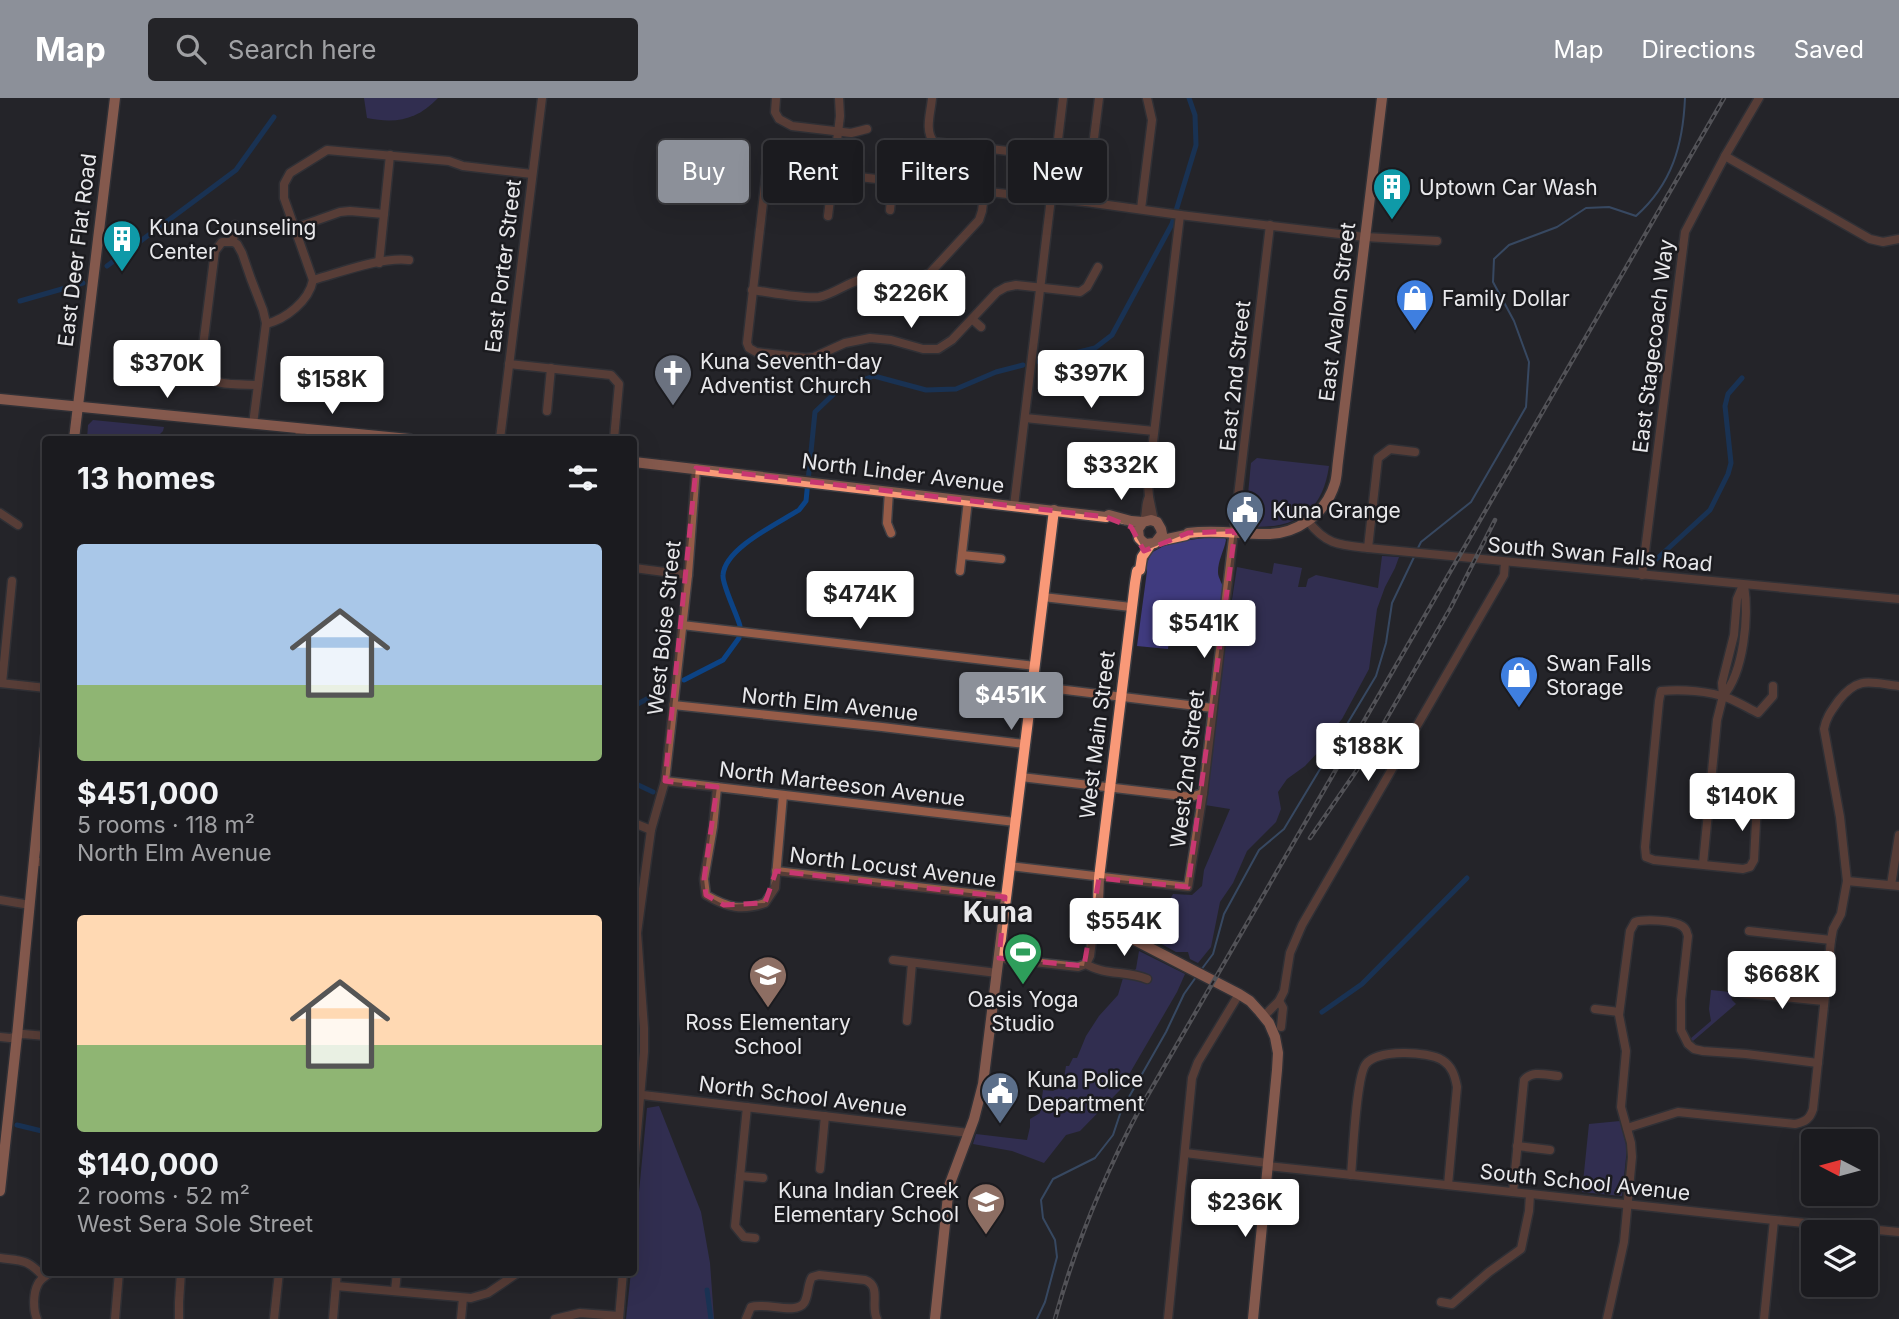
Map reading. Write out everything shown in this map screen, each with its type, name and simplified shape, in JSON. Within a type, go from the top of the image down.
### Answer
[{"type":"main road","name":"East Deer Flat Road","points":[[74,436],[114,98]]},
{"type":"main road","name":"East Avalon Street","points":[[1308,521],[1325,503],[1335,482],[1382,98]]},
{"type":"main road","points":[[0,399],[253,424],[299,434],[342,436]]},
{"type":"main road","name":"North Linder Avenue","points":[[637,461],[1106,517],[1109,515],[1150,523],[1170,531],[1185,530],[1188,533]]},
{"type":"main road","points":[[935,1319],[947,1198],[983,1084],[1054,510]]},
{"type":"main road","name":"North Linder Avenue","points":[[1106,517],[1130,527],[1138,537]]},
{"type":"main road","name":"North Linder Avenue","points":[[1155,542],[1186,536],[1188,533],[1213,530],[1278,533],[1291,531],[1308,521]]},
{"type":"main road","points":[[1150,523],[1162,534],[1155,542],[1145,544],[1138,537],[1138,529],[1150,523]]},
{"type":"main road","name":"West Main Street","points":[[1105,918],[1098,904],[1099,878],[1137,571],[1138,537]]},
{"type":"main road","name":"West Main Street","points":[[1137,571],[1140,570],[1145,551],[1155,542]]},
{"type":"main road","points":[[0,1191],[42,778]]},
{"type":"main road","points":[[1105,918],[1121,933],[1250,1001],[1264,1016],[1275,1037],[1278,1053],[1253,1319]]},
{"type":"street","name":"East Porter Street","points":[[500,436],[542,98]]},
{"type":"street","points":[[775,98],[775,112],[779,119],[792,126],[857,133],[867,129]]},
{"type":"street","points":[[837,140],[839,98]]},
{"type":"street","points":[[932,98],[928,131],[933,140]]},
{"type":"street","points":[[1058,140],[1063,98]]},
{"type":"street","points":[[1094,140],[1099,98]]},
{"type":"street","points":[[1141,209],[1152,120],[1147,98]]},
{"type":"street","name":"East Stagecoach Way","points":[[1642,575],[1685,232],[1759,98]]},
{"type":"street","points":[[266,324],[274,322],[306,298],[312,288],[313,280],[283,191],[285,180],[290,173],[327,150],[449,161],[463,166],[532,174]]},
{"type":"street","points":[[379,263],[390,155]]},
{"type":"street","points":[[1725,156],[1870,239],[1883,242],[1899,239]]},
{"type":"street","points":[[763,200],[746,340],[749,348],[756,352],[806,358],[845,343],[870,338],[891,340],[923,349],[938,349],[952,340],[997,292],[1006,287],[1016,285],[1080,292],[1087,287],[1098,267]]},
{"type":"street","points":[[828,216],[830,203]]},
{"type":"street","points":[[890,209],[891,203]]},
{"type":"street","points":[[752,290],[819,296],[866,277],[920,278],[930,273],[979,220],[983,203]]},
{"type":"street","points":[[1014,506],[1049,203]]},
{"type":"street","points":[[1094,203],[1365,237],[1437,242]]},
{"type":"street","points":[[295,228],[340,212],[384,214]]},
{"type":"street","points":[[1150,523],[1148,484],[1177,214]]},
{"type":"street","points":[[233,242],[235,225]]},
{"type":"street","name":"East 2nd Street","points":[[1235,531],[1270,225]]},
{"type":"street","points":[[253,424],[266,324],[242,253],[237,244],[222,242],[215,251],[201,374],[211,381],[258,385]]},
{"type":"street","points":[[313,280],[379,263],[409,260]]},
{"type":"street","points":[[972,319],[981,327]]},
{"type":"street","points":[[509,363],[605,373],[616,378],[619,384],[614,436]]},
{"type":"street","points":[[547,411],[551,368]]},
{"type":"street","points":[[1025,418],[1154,431]]},
{"type":"street","points":[[1368,548],[1378,458],[1390,449],[1415,452]]},
{"type":"street","name":"West Boise Street","points":[[637,1094],[644,1028],[637,933],[651,830],[665,781],[688,575],[696,468]]},
{"type":"street","points":[[889,491],[887,523],[891,533]]},
{"type":"street","points":[[960,571],[968,500]]},
{"type":"street","points":[[0,513],[18,525]]},
{"type":"street","name":"South Swan Falls Road","points":[[1308,521],[1324,539],[1335,544],[1899,599]]},
{"type":"street","name":"West 2nd Street","points":[[1099,878],[1188,887],[1203,793],[1235,531]]},
{"type":"street","points":[[962,555],[1001,559]]},
{"type":"street","points":[[1264,1016],[1279,1001],[1284,991],[1290,953],[1302,925],[1504,575],[1505,562]]},
{"type":"street","points":[[637,568],[688,575]]},
{"type":"street","points":[[12,581],[1,683],[42,688]]},
{"type":"street","points":[[1703,864],[1717,720],[1723,696],[1732,686],[1741,654],[1746,600],[1744,585]]},
{"type":"street","points":[[1043,597],[1131,607]]},
{"type":"street","points":[[682,625],[1035,666]]},
{"type":"street","points":[[1627,1128],[1678,1112],[1795,1124],[1807,1120],[1813,1110],[1831,940],[1841,914],[1847,881],[1840,817],[1824,729],[1830,711],[1854,685],[1863,683],[1899,686]]},
{"type":"street","points":[[1033,686],[1213,708]]},
{"type":"street","points":[[1709,796],[1749,799],[1757,803],[1754,860],[1750,867],[1743,869],[1646,857],[1644,847],[1661,691],[1723,696],[1758,713],[1773,696],[1773,687]]},
{"type":"street","name":"North Elm Avenue","points":[[673,705],[1025,744]]},
{"type":"street","points":[[1021,777],[1191,797],[1203,793]]},
{"type":"street","name":"North Marteeson Avenue","points":[[665,781],[1015,822]]},
{"type":"street","points":[[717,787],[704,878],[706,895],[724,905],[750,908],[765,903],[775,888],[783,794]]},
{"type":"street","points":[[637,824],[651,830]]},
{"type":"street","points":[[1847,881],[1895,885],[1899,835]]},
{"type":"street","points":[[34,862],[42,862]]},
{"type":"street","points":[[1009,866],[1099,878]]},
{"type":"street","name":"North Locust Avenue","points":[[776,871],[1005,897]]},
{"type":"street","points":[[0,900],[30,905]]},
{"type":"street","name":"West Main Street","points":[[1086,964],[1090,956],[1093,913],[1098,904]]},
{"type":"street","name":"West Main Street","points":[[1093,932],[1105,918]]},
{"type":"street","points":[[1608,1319],[1624,1242],[1632,1157],[1621,1107],[1626,1051],[1619,1012],[1630,931],[1635,922],[1643,920],[1676,923],[1684,927],[1688,936],[1681,1000],[1681,1030],[1688,1044],[1694,1049],[1818,1063]]},
{"type":"street","points":[[1748,931],[1831,940]]},
{"type":"street","points":[[999,958],[1078,967],[1086,964],[1093,969],[1136,974],[1147,979]]},
{"type":"street","points":[[893,960],[997,973]]},
{"type":"street","points":[[907,1021],[912,963]]},
{"type":"street","points":[[1742,993],[1824,1001]]},
{"type":"street","points":[[1168,1319],[1192,1078],[1198,1062],[1239,995]]},
{"type":"street","points":[[1279,1001],[1283,1008],[1281,1027]]},
{"type":"street","points":[[1595,1009],[1619,1012]]},
{"type":"street","points":[[0,1037],[10,1038],[23,1034],[42,1036]]},
{"type":"street","points":[[1351,1175],[1363,1068],[1371,1058],[1394,1052],[1438,1058],[1452,1070],[1457,1087],[1448,1185]]},
{"type":"street","points":[[1513,1192],[1524,1080],[1534,1073],[1558,1076]]},
{"type":"street","name":"North School Avenue","points":[[637,1094],[969,1133]]},
{"type":"street","points":[[747,1107],[735,1227],[744,1237],[755,1238]]},
{"type":"street","points":[[820,1169],[825,1116]]},
{"type":"street","points":[[1517,1146],[1550,1150]]},
{"type":"street","points":[[1185,1153],[1268,1164]]},
{"type":"street","name":"South School Avenue","points":[[1268,1164],[1774,1220],[1899,1231]]},
{"type":"street","points":[[740,1176],[763,1178]]},
{"type":"street","points":[[1441,1302],[1456,1302],[1477,1282],[1521,1249],[1530,1194]]},
{"type":"street","points":[[1764,1319],[1774,1220]]},
{"type":"street","points":[[0,1258],[27,1262],[42,1271]]},
{"type":"street","points":[[747,1319],[751,1307],[758,1304],[795,1309],[802,1306],[806,1300],[808,1283],[812,1277],[819,1275],[872,1283],[875,1317]]},
{"type":"street","points":[[37,1319],[34,1310],[36,1287],[47,1276]]},
{"type":"street","points":[[115,1319],[120,1276]]},
{"type":"street","points":[[179,1319],[181,1276]]},
{"type":"street","points":[[274,1319],[279,1276]]},
{"type":"street","points":[[333,1319],[337,1276]]},
{"type":"street","points":[[395,1291],[397,1276]]},
{"type":"street","points":[[336,1286],[463,1298],[488,1293],[513,1276]]},
{"type":"street","points":[[555,1319],[580,1313],[619,1318],[623,1276]]},
{"type":"street","points":[[461,1319],[463,1298]]},
{"type":"highlighted area","points":[[696,468],[1106,517],[1131,527],[1144,551],[1188,533],[1235,531],[1188,887],[1099,878],[1084,966],[999,958],[1005,897],[776,871],[765,903],[724,905],[706,895],[704,879],[717,787],[665,781]]},
{"type":"shaded area","points":[[364,98],[438,98],[414,116],[387,120],[367,118]]},
{"type":"shaded area","points":[[93,420],[164,427],[159,436],[87,436],[88,425]]},
{"type":"shaded area","points":[[1257,458],[1329,466],[1319,497],[1311,508],[1290,522],[1262,527],[1245,526],[1251,463]]},
{"type":"shaded area","points":[[1211,537],[1226,540],[1218,568],[1223,588],[1220,611],[1214,613],[1173,608],[1168,649],[1137,646],[1146,566],[1151,553],[1169,543]]},
{"type":"shaded area","points":[[1382,556],[1399,557],[1377,609],[1369,669],[1342,719],[1321,749],[1305,766],[1287,779],[1278,792],[1281,809],[1276,822],[1247,851],[1233,883],[1220,902],[1211,947],[1198,963],[1190,959],[1188,952],[1176,952],[1149,937],[1173,894],[1192,895],[1202,886],[1204,870],[1230,809],[1205,805],[1237,567],[1272,574],[1274,563],[1302,568],[1298,587],[1306,587],[1308,579],[1316,575],[1378,588]]},
{"type":"shaded area","points":[[1139,951],[1185,974],[1120,1090],[1080,1131],[1066,1135],[1044,1163],[1012,1151],[973,1144],[976,1134],[1027,1140],[1030,1119],[1040,1113],[1043,1090],[1053,1091],[1060,1087],[1066,1066],[1069,1066],[1073,1058],[1077,1058],[1086,1036],[1099,1016],[1118,995],[1123,978],[1136,969]]},
{"type":"shaded area","points":[[1711,990],[1730,992],[1736,1004],[1693,1041],[1690,1039],[1711,1021]]},
{"type":"shaded area","points":[[659,1106],[701,1212],[710,1263],[714,1319],[626,1319],[631,1276],[637,1276],[637,1213],[647,1108]]},
{"type":"shaded area","points":[[1620,1121],[1627,1148],[1622,1196],[1582,1192],[1589,1124]]},
{"type":"waterway","points":[[1039,362],[1095,348],[1112,335],[1172,224],[1196,145],[1195,115],[1189,98]]},
{"type":"waterway","points":[[1417,550],[1421,542],[1471,502],[1526,407],[1529,362],[1514,321],[1493,282],[1494,259],[1509,245],[1557,227],[1586,208],[1609,207],[1636,216],[1659,191],[1673,163],[1682,132],[1685,98]]},
{"type":"waterway","points":[[107,266],[236,170],[274,117]]},
{"type":"waterway","points":[[20,301],[83,283]]},
{"type":"waterway","points":[[740,626],[723,580],[726,565],[742,546],[799,510],[806,501],[815,412],[840,388],[874,376],[926,390],[956,389],[996,372],[1023,365]]},
{"type":"waterway","points":[[1649,566],[1710,510],[1728,474],[1731,463],[1725,406],[1728,394],[1742,378]]},
{"type":"waterway","points":[[1201,970],[1213,954],[1224,914],[1259,850],[1284,829],[1376,676],[1386,643],[1392,603],[1415,555]]},
{"type":"waterway","points":[[684,680],[723,660],[739,638]]},
{"type":"waterway","points":[[637,704],[665,689]]},
{"type":"waterway","points":[[637,784],[653,792]]},
{"type":"waterway","points":[[1322,1012],[1362,984],[1467,878]]},
{"type":"waterway","points":[[1037,1319],[1045,1302],[1057,1257],[1055,1240],[1043,1218],[1041,1200],[1053,1179],[1095,1158],[1113,1135],[1121,1111],[1166,1032],[1184,994],[1196,977]]},
{"type":"waterway","points":[[17,1125],[42,1131]]},
{"type":"waterway","points":[[707,1290],[711,1319]]},
{"type":"railway","points":[[1055,1319],[1071,1265],[1091,1213],[1138,1112],[1724,98]]},
{"type":"railway","points":[[1310,838],[1357,770],[1451,607],[1495,520]]},
{"type":"place","name":"Uptown Car Wash","points":[[1392,221]]},
{"type":"place","name":"Kuna Counseling Center","points":[[122,273]]},
{"type":"place","name":"Family Dollar","points":[[1415,332]]},
{"type":"place","name":"Kuna Seventh-day Adventist Church","points":[[673,407]]},
{"type":"place","name":"Kuna Grange","points":[[1245,544]]},
{"type":"place","name":"Swan Falls Storage","points":[[1519,709]]},
{"type":"place","name":"Oasis Yoga Studio","points":[[1023,986]]},
{"type":"place","name":"Ross Elementary School","points":[[768,1009]]},
{"type":"place","name":"Kuna Police Department","points":[[1000,1125]]},
{"type":"place","name":"Kuna Indian Creek Elementary School","points":[[986,1236]]},
{"type":"district","name":"Kuna","points":[[998,912]]}]
